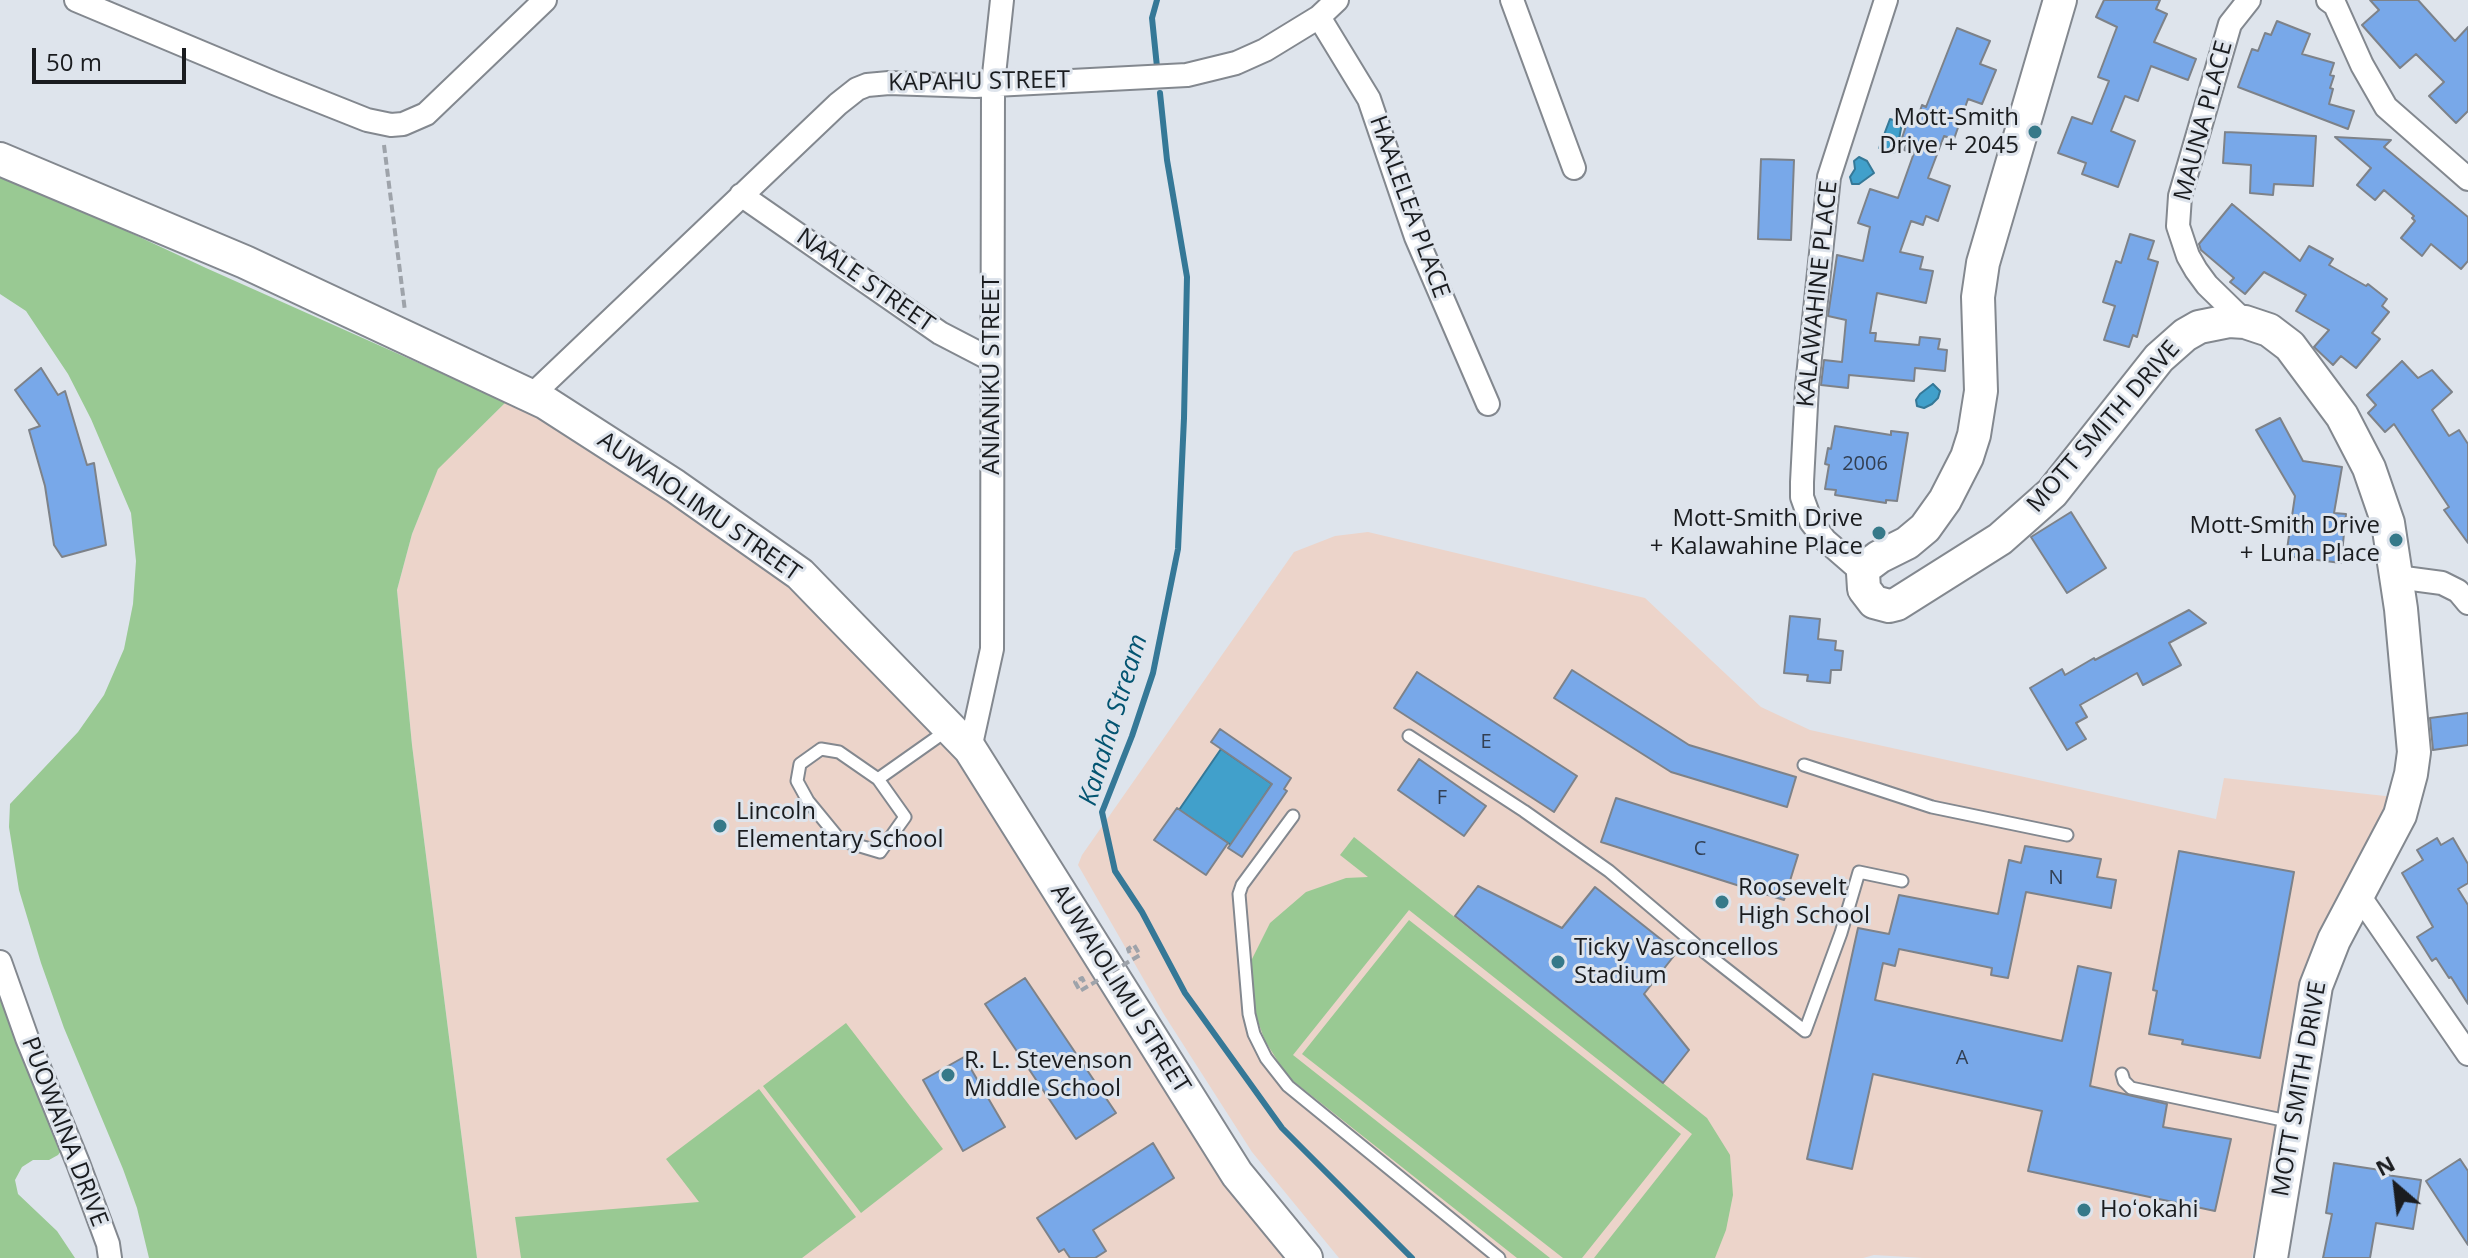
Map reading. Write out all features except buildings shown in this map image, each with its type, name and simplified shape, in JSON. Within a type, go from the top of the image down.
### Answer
[{"type":"street","points":[[76,0],[367,120],[391,125],[403,124],[426,114],[545,0]]},
{"type":"street","name":"ANIANIKU STREET","points":[[960,739],[992,649],[993,84],[1002,0]]},
{"type":"street","name":"KAPAHU STREET","points":[[531,396],[838,104],[863,87],[889,83],[993,84],[1187,75],[1236,63],[1285,39],[1319,17],[1337,0]]},
{"type":"street","points":[[1512,0],[1574,168]]},
{"type":"street","name":"KALAWAHINE PLACE","points":[[1863,573],[1825,540],[1811,522],[1802,497],[1802,482],[1807,386],[1829,177],[1886,0]]},
{"type":"street","points":[[1863,573],[1872,561],[1907,543],[1925,528],[1945,500],[1967,457],[1981,391],[1978,297],[1983,263],[2060,0]]},
{"type":"street","name":"MAUNA PLACE","points":[[2245,322],[2196,270],[2178,226],[2180,196],[2230,24],[2249,0]]},
{"type":"street","points":[[2328,0],[2335,5],[2362,65],[2386,107],[2468,179]]},
{"type":"street","name":"HAALELEA PLACE","points":[[1319,17],[1369,99],[1416,237],[1488,404]]},
{"type":"street","name":"AUWAIOLIMU STREET","points":[[0,159],[245,262],[531,396],[675,486],[800,574],[960,739],[1237,1174],[1306,1258]]},
{"type":"street","name":"NAALE STREET","points":[[741,195],[940,333],[992,360]]},
{"type":"street","name":"MOTT SMITH DRIVE","points":[[1863,573],[1864,589],[1874,602],[1889,606],[1897,604],[2000,539],[2052,493],[2172,345],[2199,327],[2245,322],[2269,330],[2290,346],[2342,416],[2369,468],[2391,537],[2414,730],[2413,763],[2400,815],[2334,940],[2316,986],[2271,1258]]},
{"type":"street","points":[[2397,577],[2442,583],[2458,591],[2468,603]]},
{"type":"street","points":[[2358,894],[2468,1054]]},
{"type":"street","name":"PUOWAINA DRIVE","points":[[0,962],[78,1163],[108,1244],[110,1258]]},
{"type":"lane","points":[[1409,736],[1609,871],[1805,1031],[1841,933],[1859,872],[1902,881]]},
{"type":"lane","points":[[878,779],[960,739]]},
{"type":"lane","points":[[821,749],[839,752],[878,779],[905,817],[880,852],[840,840],[808,801],[797,781],[800,764],[821,749]]},
{"type":"lane","points":[[1804,765],[1932,807],[2067,835]]},
{"type":"lane","points":[[1293,816],[1242,885],[1239,894],[1249,1014],[1254,1034],[1266,1058],[1288,1086],[1499,1258]]},
{"type":"lane","points":[[2122,1074],[2131,1088],[2293,1122]]},
{"type":"path","points":[[384,156],[409,337]]},
{"type":"path","points":[[1084,982],[1082,978],[1075,982],[1080,991],[1140,955],[1134,945],[1128,949],[1130,954]]},
{"type":"shaded area","name":"Lincoln Elementary School","points":[[531,396],[800,574],[970,749],[1298,1258],[477,1258],[412,745],[397,590],[412,534],[438,468],[506,402]]},
{"type":"shaded area","name":"Roosevelt High School","points":[[1368,532],[1645,598],[1761,707],[1810,730],[2216,819],[2224,778],[2394,797],[2303,985],[2252,1258],[1924,1258],[1874,1255],[1863,1258],[1339,1258],[1252,1152],[1163,1013],[1078,865],[1294,552],[1335,536]]},
{"type":"green space","points":[[0,172],[506,402],[438,469],[412,534],[397,590],[412,745],[477,1258],[149,1258],[137,1208],[123,1169],[64,1028],[41,963],[19,890],[9,827],[10,804],[78,732],[104,695],[124,649],[133,604],[136,561],[131,513],[68,374],[26,311],[0,294]]},
{"type":"green space","points":[[1354,837],[1707,1118],[1730,1155],[1733,1195],[1726,1230],[1715,1258],[1594,1258],[1692,1134],[1409,910],[1293,1055],[1550,1258],[1517,1258],[1288,1077],[1265,1041],[1251,1002],[1250,963],[1270,923],[1306,892],[1346,878],[1368,877],[1340,855]]},
{"type":"green space","points":[[1409,920],[1681,1134],[1582,1258],[1563,1258],[1302,1054]]},
{"type":"green space","points":[[0,973],[67,1143],[58,1155],[49,1160],[33,1160],[22,1167],[15,1180],[18,1194],[57,1231],[75,1258],[0,1258]]},
{"type":"green space","points":[[846,1023],[943,1149],[861,1213],[763,1086]]},
{"type":"green space","points":[[759,1089],[856,1217],[802,1258],[521,1258],[515,1217],[699,1202],[666,1159]]},
{"type":"water","points":[[1890,119],[1902,123],[1897,150],[1893,153],[1879,148]]},
{"type":"water","points":[[1859,157],[1867,161],[1874,173],[1859,184],[1852,184],[1850,177],[1855,169],[1854,161]]},
{"type":"water","points":[[1933,384],[1940,391],[1938,398],[1924,408],[1917,406],[1916,400],[1920,394]]},
{"type":"water","points":[[1221,749],[1272,784],[1231,845],[1179,810]]},
{"type":"waterway","name":"Kanaha Stream","points":[[1157,0],[1152,18],[1157,67]]},
{"type":"waterway","name":"Kanaha Stream","points":[[1160,93],[1167,160],[1187,277],[1178,549],[1153,673],[1102,812],[1115,871],[1142,912],[1185,993],[1282,1128],[1412,1258]]},
{"type":"place","name":"Mott-Smith Drive + 2045","points":[[2035,132]]},
{"type":"place","name":"Mott-Smith Drive + Kalawahine Place","points":[[1879,533]]},
{"type":"place","name":"Mott-Smith Drive + Luna Place","points":[[2396,540]]},
{"type":"place","name":"Lincoln Elementary School","points":[[720,826]]},
{"type":"place","name":"Roosevelt High School","points":[[1722,902]]},
{"type":"place","name":"Ticky Vasconcellos Stadium","points":[[1558,962]]},
{"type":"place","name":"R. L. Stevenson Middle School","points":[[948,1075]]},
{"type":"place","name":"Hoʻokahi","points":[[2084,1210]]}]
